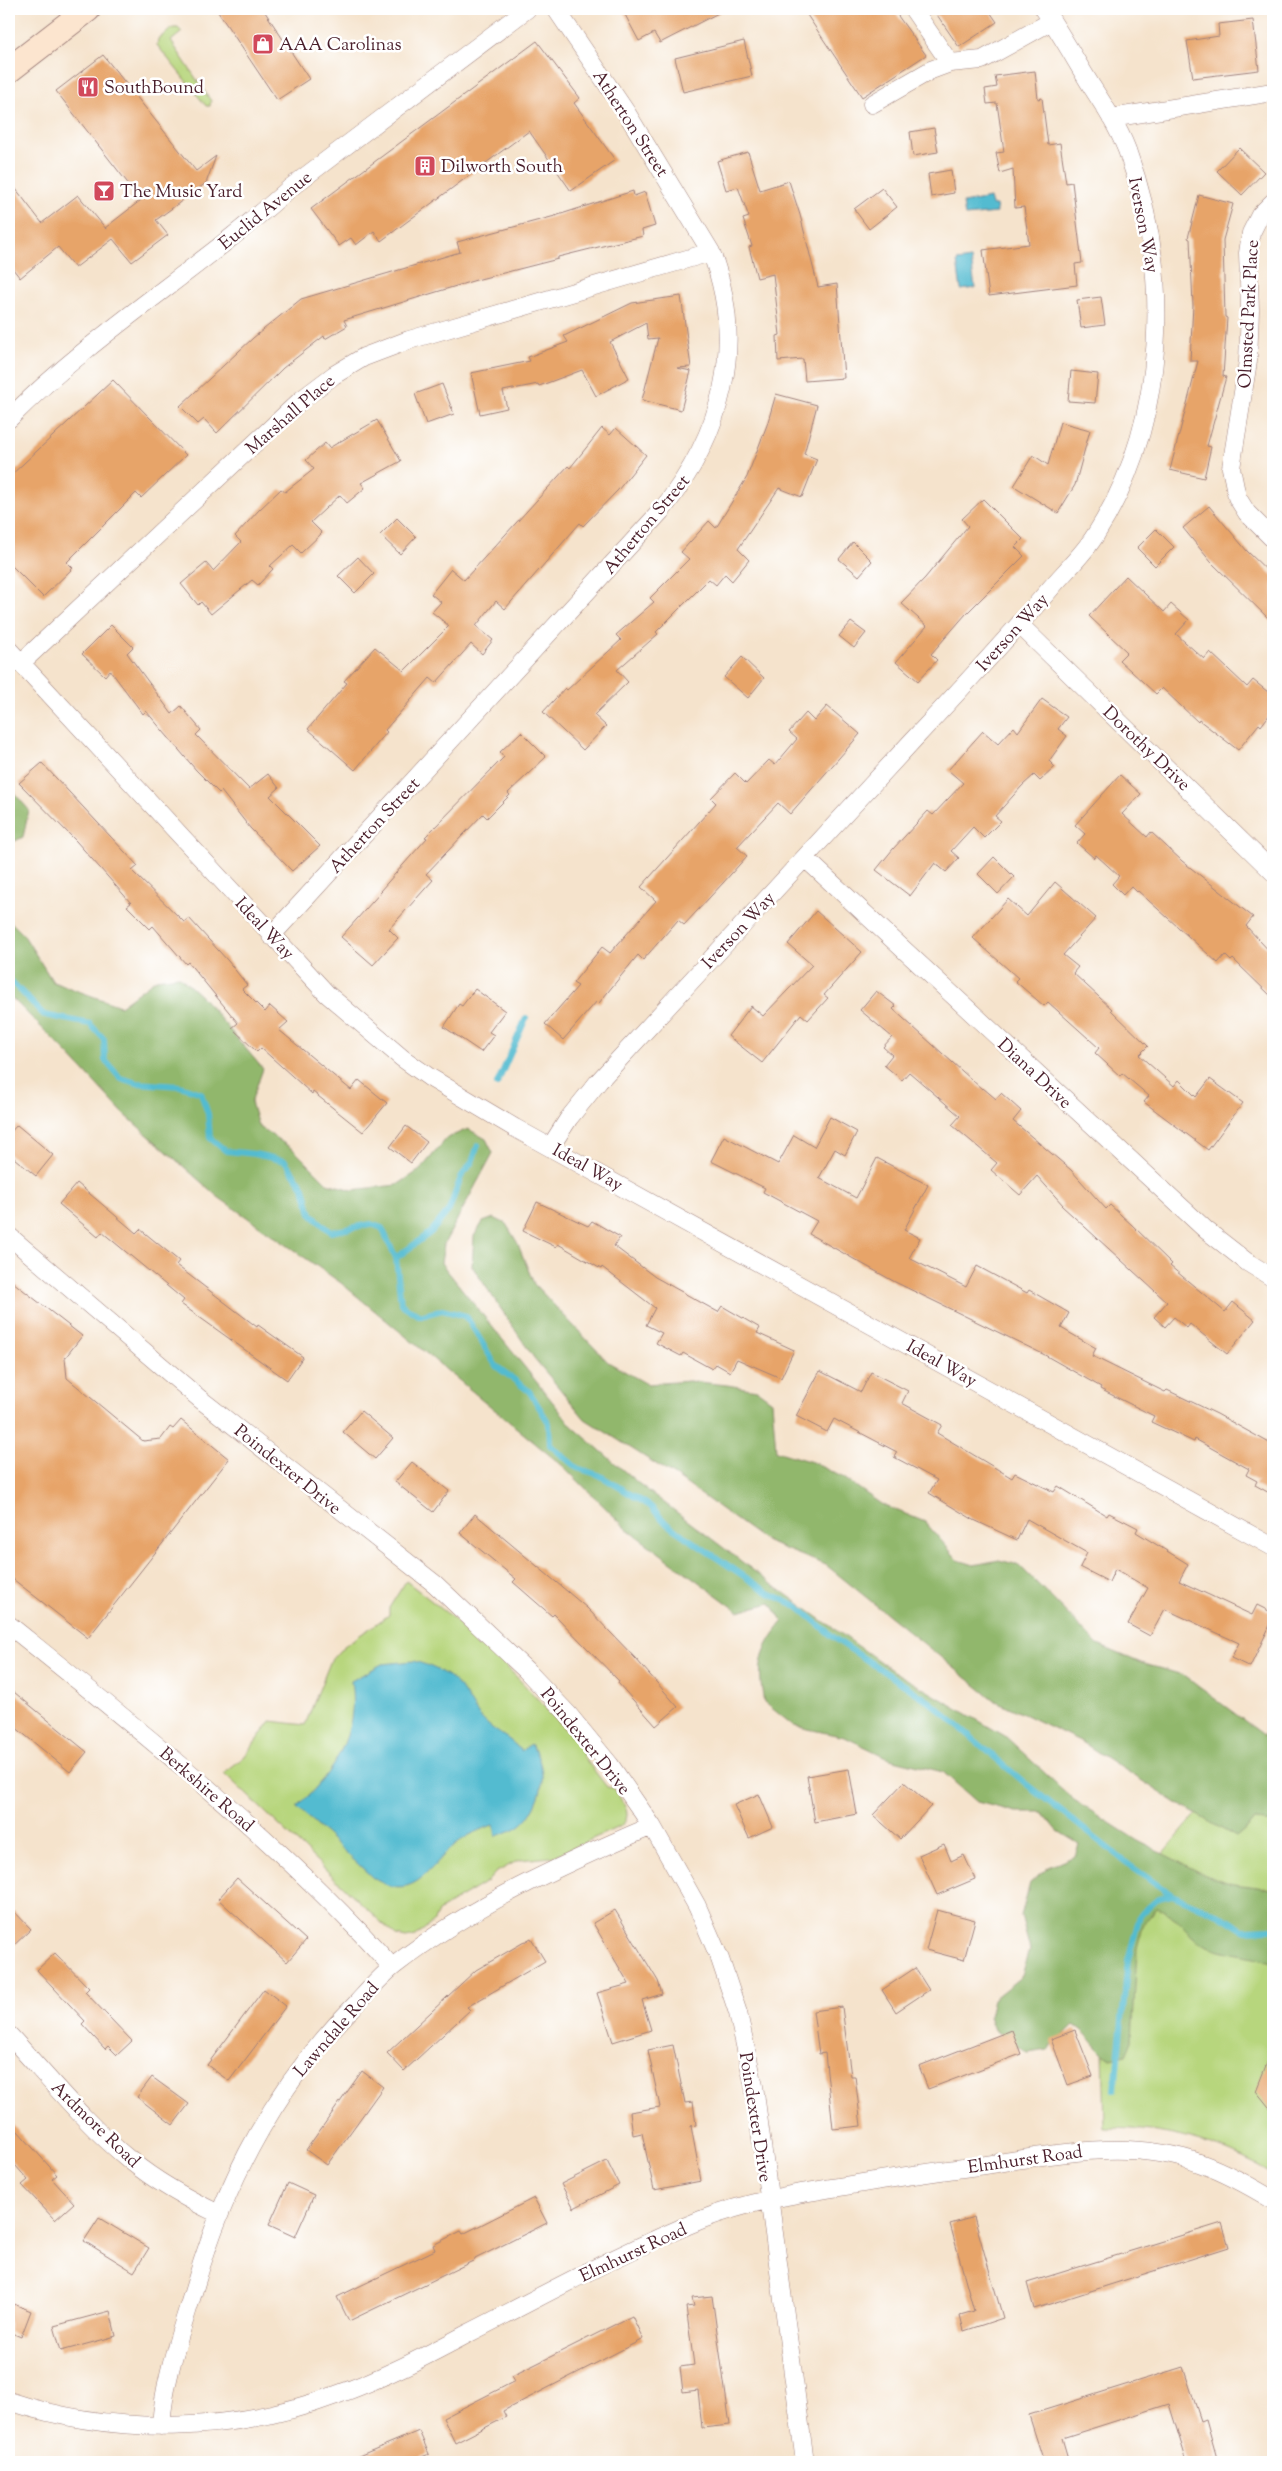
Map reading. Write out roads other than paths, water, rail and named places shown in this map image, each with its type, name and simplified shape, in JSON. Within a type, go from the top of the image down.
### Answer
[{"type":"main road","points":[[9,70],[88,9]]},
{"type":"street","name":"Euclid Avenue","points":[[9,419],[97,342],[264,212],[290,188],[527,9]]},
{"type":"street","name":"Atherton Street","points":[[271,936],[662,511],[690,474],[708,439],[720,402],[726,366],[726,303],[719,273],[711,252],[626,112],[556,9]]},
{"type":"street","points":[[913,9],[950,63]]},
{"type":"street","points":[[872,104],[931,70],[950,63],[982,60],[1048,15]]},
{"type":"street","name":"Iverson Way","points":[[551,1146],[569,1118],[599,1081],[1020,625],[1094,537],[1114,503],[1135,453],[1145,418],[1156,331],[1153,258],[1142,197],[1126,148],[1111,118],[1048,15]]},
{"type":"street","points":[[1111,118],[1273,92]]},
{"type":"street","name":"Olmsted Park Place","points":[[1273,202],[1260,215],[1251,233],[1249,247],[1248,361],[1231,468],[1237,497],[1247,513],[1273,539]]},
{"type":"street","name":"Marshall Place","points":[[21,663],[301,400],[334,375],[364,357],[409,340],[711,252]]},
{"type":"street","name":"Dorothy Drive","points":[[1020,625],[1273,872]]},
{"type":"street","name":"Ideal Way","points":[[9,650],[271,936],[351,1017],[402,1058],[463,1097],[1273,1547]]},
{"type":"street","name":"Diana Drive","points":[[805,858],[1206,1230],[1247,1262],[1273,1278]]},
{"type":"street","name":"Poindexter Drive","points":[[9,1236],[200,1399],[442,1591],[526,1670],[568,1714],[610,1765],[652,1826],[697,1906],[730,1986],[754,2086],[805,2462]]},
{"type":"street","name":"Berkshire Road","points":[[9,1624],[179,1763],[266,1840],[358,1927],[392,1967]]},
{"type":"street","name":"Lawndale Road","points":[[160,2426],[163,2397],[203,2258],[219,2214],[238,2170],[266,2118],[299,2069],[337,2023],[392,1967],[475,1911],[534,1880],[652,1826]]},
{"type":"street","name":"Ardmore Road","points":[[9,2035],[73,2105],[131,2161],[170,2189],[219,2214]]},
{"type":"street","name":"Elmhurst Road","points":[[9,2401],[77,2418],[160,2426],[209,2424],[262,2417],[338,2395],[403,2367],[657,2238],[707,2218],[769,2200],[902,2176],[1100,2149],[1141,2150],[1202,2164],[1240,2180],[1273,2200]]},
{"type":"water","points":[[990,198],[992,205],[996,205],[997,213],[965,216],[963,203]]},
{"type":"water","points":[[971,259],[975,288],[961,290],[957,261]]},
{"type":"water","points":[[414,1661],[436,1669],[455,1682],[485,1722],[521,1751],[531,1744],[539,1759],[542,1782],[539,1798],[528,1818],[521,1825],[497,1836],[493,1825],[476,1832],[450,1849],[417,1881],[398,1887],[387,1885],[373,1878],[297,1807],[322,1780],[341,1751],[351,1718],[351,1681],[382,1664]]},
{"type":"waterway","points":[[9,979],[44,1015],[90,1024],[104,1039],[105,1060],[120,1078],[137,1083],[180,1086],[201,1093],[208,1114],[210,1138],[226,1151],[255,1154],[285,1161],[304,1188],[311,1214],[331,1232],[371,1224],[382,1228],[396,1258],[401,1304],[420,1316],[442,1310],[466,1316],[496,1366],[529,1391],[549,1423],[550,1445],[577,1468],[599,1475],[650,1506],[668,1525],[769,1593],[797,1606],[838,1641],[930,1702],[1025,1783],[1132,1867],[1172,1895],[1218,1914],[1243,1930],[1273,1929]]},
{"type":"waterway","points":[[497,1084],[526,1018]]},
{"type":"waterway","points":[[396,1258],[431,1232],[449,1210],[461,1177],[472,1162],[478,1145]]},
{"type":"waterway","points":[[1115,2090],[1128,1960],[1140,1915],[1159,1898],[1172,1895]]},
{"type":"place","name":"AAA Carolinas","points":[[263,44]]},
{"type":"place","name":"SouthBound","points":[[88,87]]},
{"type":"place","name":"Dilworth South","points":[[425,166]]},
{"type":"place","name":"The Music Yard","points":[[104,191]]}]
